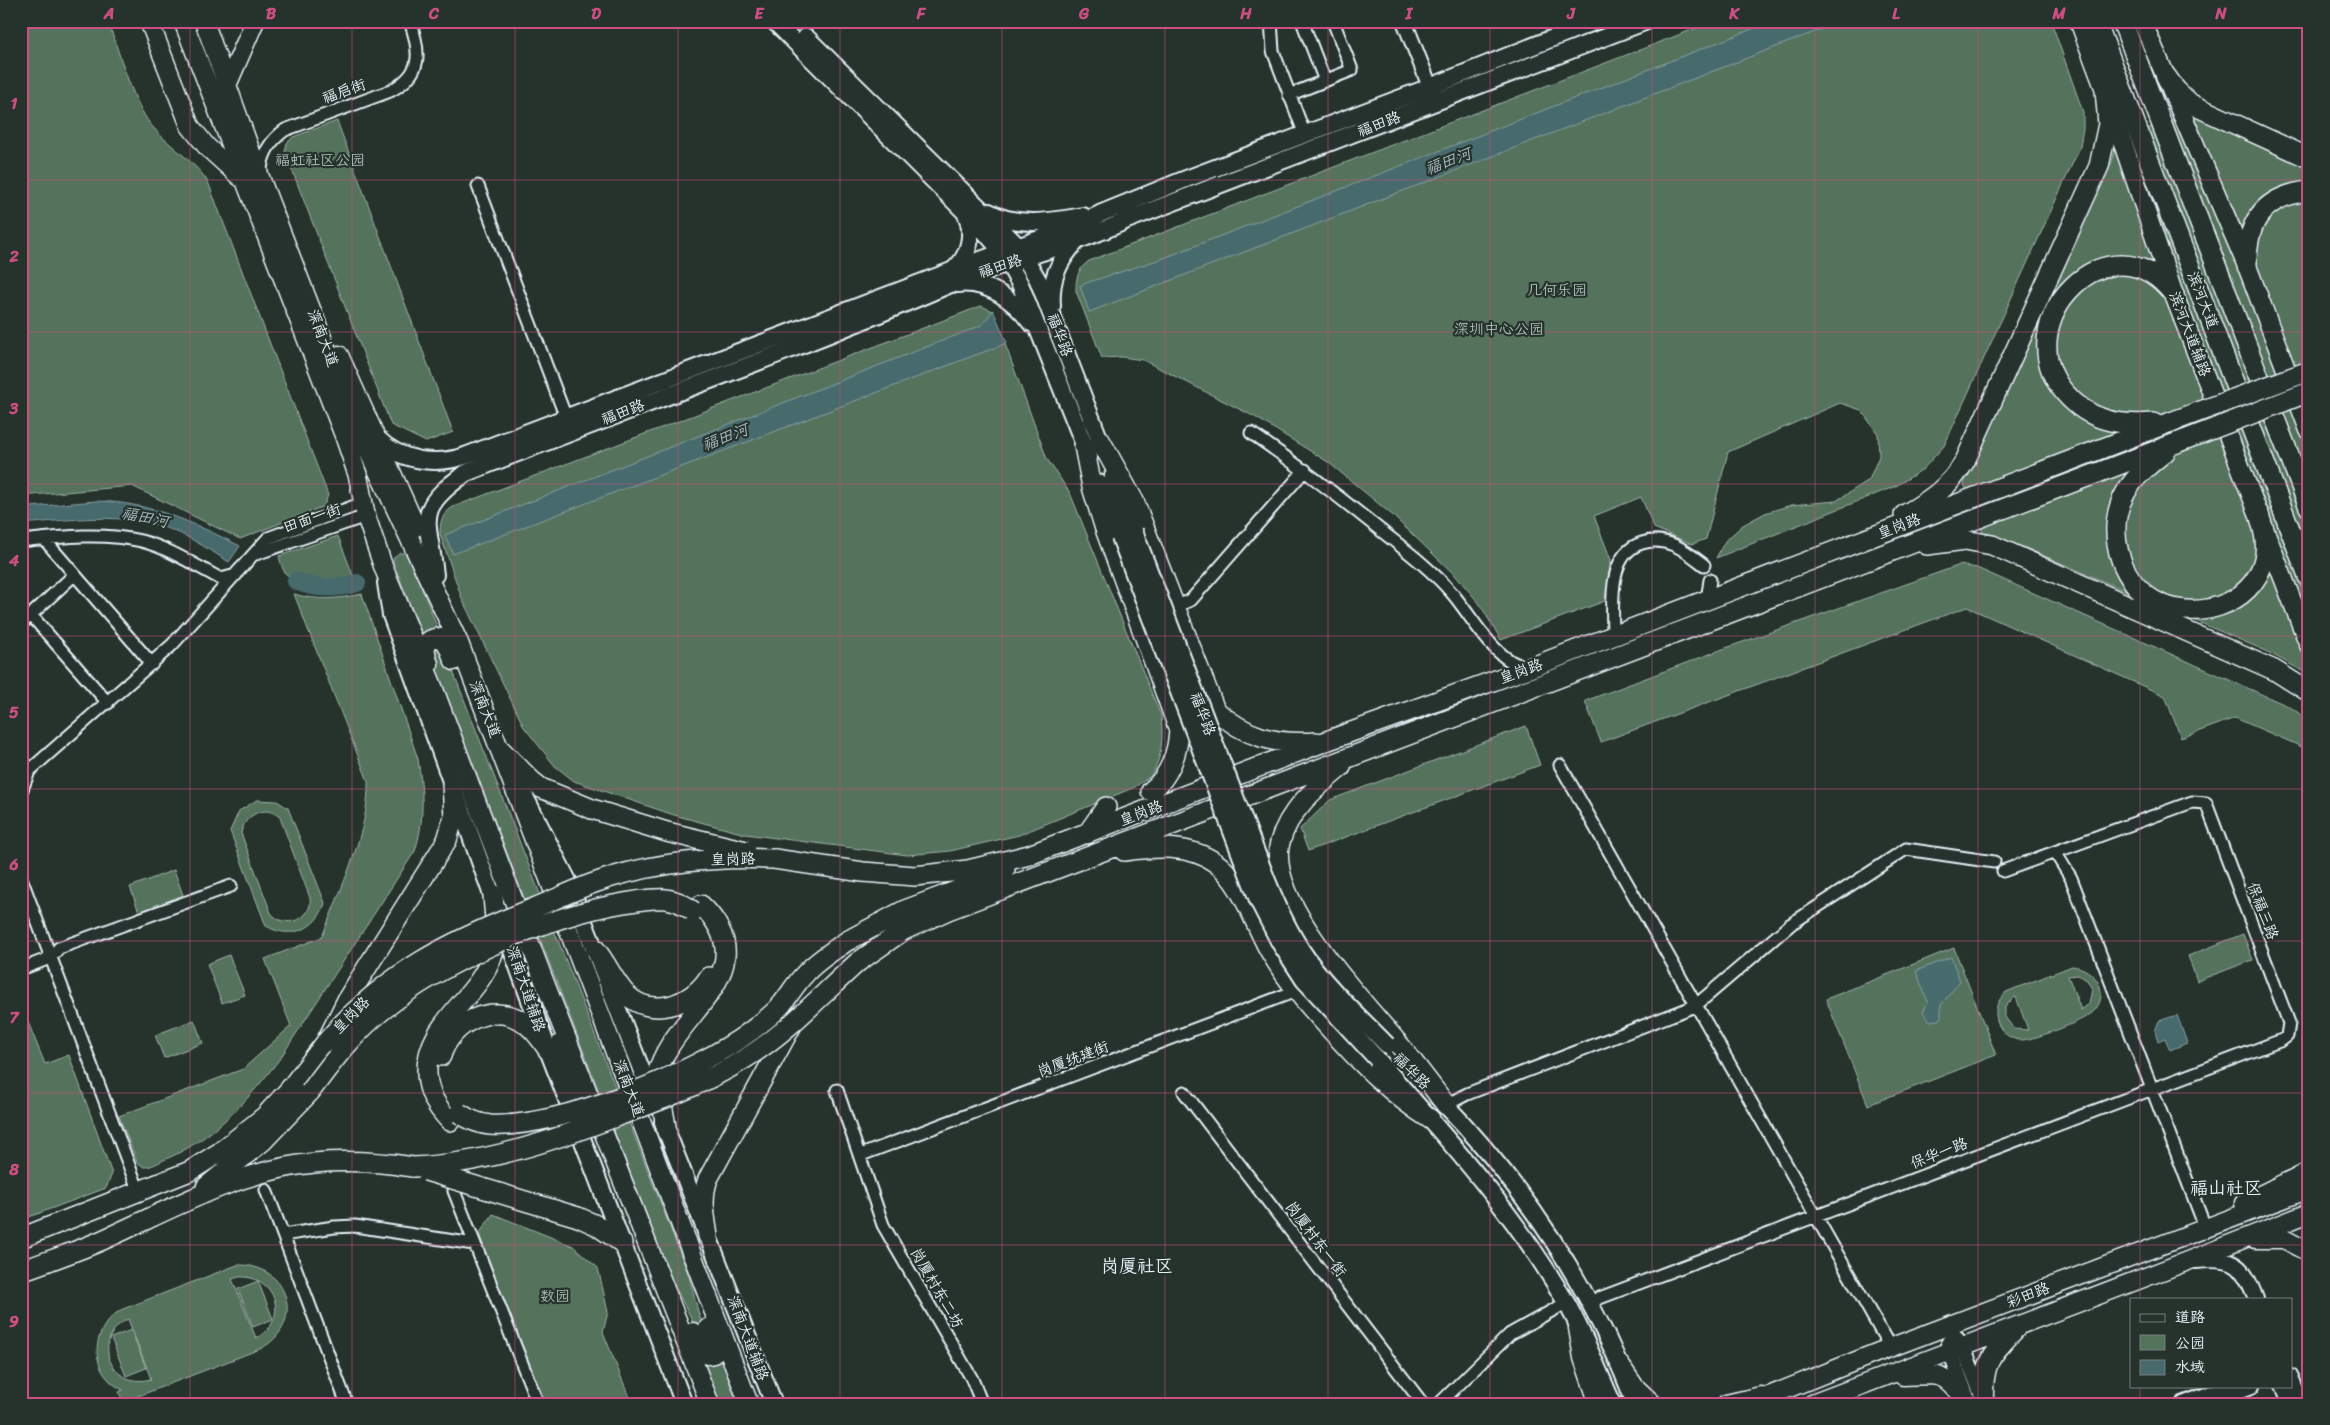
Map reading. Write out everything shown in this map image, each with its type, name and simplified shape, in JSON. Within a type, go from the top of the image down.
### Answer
[{"type":"highway","name":"滨河大道","points":[[2096,21],[2309,579]]},
{"type":"highway","name":"滨河大道","points":[[2122,21],[2309,507]]},
{"type":"highway","points":[[2134,21],[2153,101]]},
{"type":"highway","points":[[2166,76],[2176,90],[2192,104],[2309,158]]},
{"type":"highway","points":[[1868,538],[1939,493],[1950,483],[1964,460],[2099,166],[2108,124],[2105,90]]},
{"type":"highway","points":[[2247,266],[2248,240],[2252,227],[2260,213],[2271,203],[2284,196],[2309,191]]},
{"type":"highway","points":[[2171,422],[2122,424],[2106,421],[2081,410],[2060,389],[2052,374],[2046,343],[2049,326],[2062,298],[2085,276],[2099,270],[2114,265],[2129,265],[2142,268],[2156,274],[2174,294]]},
{"type":"highway","name":"皇岗路","points":[[21,1238],[190,1171],[220,1152],[278,1104],[326,1042],[363,1002],[411,966],[470,935],[594,883],[656,866],[716,858],[774,858],[863,872],[915,876],[976,869],[1029,855],[1329,740],[1532,667],[2309,371]]},
{"type":"highway","name":"皇岗路","points":[[21,1271],[105,1239],[193,1197],[273,1171],[313,1163],[335,1162],[369,1162],[413,1167],[450,1164],[493,1156],[575,1134],[712,1077],[747,1058],[792,1024],[858,962],[892,937],[922,920],[1353,757],[1858,562],[2309,392]]},
{"type":"highway","points":[[2179,442],[2145,469],[2126,492],[2119,508],[2116,530],[2119,553],[2124,567],[2141,590],[2163,604],[2188,611],[2214,608],[2237,598],[2253,582],[2264,559],[2264,533],[2259,514]]},
{"type":"highway","points":[[1092,443],[1134,501],[1215,710],[1245,732],[1260,738],[1304,743],[1329,740]]},
{"type":"highway","points":[[1092,443],[1092,487],[1105,529],[1180,730],[1179,741],[1166,776],[1160,785],[1151,791]]},
{"type":"highway","points":[[1858,562],[1949,541],[1965,540],[1992,545],[2274,670],[2309,692]]},
{"type":"highway","points":[[2296,546],[2309,589]]},
{"type":"highway","points":[[1171,707],[1180,715],[1193,715],[1204,708],[1208,696]]},
{"type":"highway","points":[[500,749],[541,788],[592,809],[667,832],[774,858]]},
{"type":"highway","points":[[1353,757],[1316,788],[1298,808],[1286,827],[1280,842],[1278,858],[1284,880],[1305,924],[1325,956],[1406,1052],[1446,1105]]},
{"type":"highway","points":[[326,1042],[349,996],[442,849],[453,823],[452,785]]},
{"type":"highway","points":[[1087,834],[1106,807]]},
{"type":"highway","points":[[1101,853],[1160,848],[1197,853],[1210,858],[1228,874],[1271,953],[1296,991],[1386,1087],[1430,1119]]},
{"type":"highway","points":[[454,1117],[488,1125],[522,1124],[587,1107],[680,1072],[720,1052],[751,1031],[781,1006],[805,973],[847,942],[890,917],[980,882],[1029,855]]},
{"type":"highway","points":[[1242,898],[1242,884],[1249,873],[1255,870],[1268,868],[1280,875],[1284,880]]},
{"type":"highway","points":[[565,896],[659,887],[682,892],[697,908],[715,920],[720,928],[724,957],[716,985],[665,1051],[658,1067],[657,1076],[667,1132]]},
{"type":"highway","points":[[492,894],[495,938],[492,958],[482,976],[442,1026],[428,1056],[428,1079],[432,1096],[436,1105],[454,1117],[466,1131],[490,1137],[575,1134]]},
{"type":"highway","points":[[193,1197],[263,1142],[310,1092],[343,1048],[382,1010],[413,988],[468,957],[541,926],[604,907],[638,901],[667,899],[697,908],[712,937],[715,960],[704,983],[694,994],[684,1001],[662,1006],[642,1004],[632,999],[616,983],[605,960],[595,949]]},
{"type":"highway","points":[[454,1117],[439,1080],[439,1069],[442,1051],[458,1028],[479,1017],[503,1014],[528,1025],[548,1050]]},
{"type":"highway","points":[[708,1236],[704,1210],[705,1188],[748,1103],[792,1024]]},
{"type":"highway","points":[[413,1167],[578,1217],[596,1225],[622,1243]]},
{"type":"main road","points":[[149,21],[190,126],[206,147],[254,184]]},
{"type":"main road","name":"深南大道","points":[[183,21],[318,325],[363,440],[459,643],[749,1404]]},
{"type":"main road","name":"深南大道","points":[[204,21],[228,83],[254,184],[358,476],[364,510],[384,569],[432,684],[543,978],[710,1404]]},
{"type":"main road","points":[[228,83],[255,21]]},
{"type":"main road","name":"福华路","points":[[774,21],[972,208],[1022,252],[1038,280],[1053,317],[1092,443],[1127,534],[1266,878],[1286,922],[1303,952],[1326,981],[1446,1105],[1522,1196],[1574,1272],[1620,1365],[1635,1404]]},
{"type":"main road","name":"福华路","points":[[790,21],[972,208],[1006,257],[1020,284],[1040,334],[1092,443]]},
{"type":"main road","name":"福田路","points":[[378,438],[394,452],[430,462],[443,462],[568,425],[825,335],[948,279],[1006,257],[1077,241],[1433,95],[1596,21]]},
{"type":"main road","name":"福田路","points":[[1022,252],[1102,213],[1304,135],[1433,95],[1647,21]]},
{"type":"main road","name":"滨河大道辅路","points":[[2079,21],[2105,90],[2174,294],[2309,645]]},
{"type":"main road","points":[[2142,21],[2247,266],[2309,430]]},
{"type":"main road","points":[[1040,334],[1015,304],[996,292],[974,284],[948,279],[962,260],[969,243],[972,208],[1000,217],[1029,222],[1052,221],[1102,213]]},
{"type":"main road","points":[[1053,317],[1052,282],[1056,269],[1062,257],[1077,241]]},
{"type":"main road","points":[[318,325],[342,358],[378,438],[435,575],[441,604]]},
{"type":"main road","name":"福田路","points":[[435,575],[426,521],[430,506],[437,498],[466,473],[568,425]]},
{"type":"main road","name":"福华路","points":[[1127,534],[1258,900],[1270,926],[1304,980],[1430,1119],[1503,1209],[1545,1268],[1566,1303],[1613,1404]]},
{"type":"main road","name":"深南大道辅路","points":[[384,569],[391,615],[548,1050],[575,1134],[622,1243],[684,1404]]},
{"type":"main road","points":[[432,684],[425,645],[435,637],[441,638],[447,644],[462,681],[483,705]]},
{"type":"main road","name":"深南大道辅路","points":[[500,749],[568,881],[774,1404]]},
{"type":"main road","points":[[543,978],[575,1134]]},
{"type":"main road","points":[[2205,1227],[2238,1207],[2309,1171]]},
{"type":"main road","name":"彩田路","points":[[1749,1404],[1883,1350],[2309,1189]]},
{"type":"main road","name":"彩田路","points":[[1812,1404],[1828,1400],[2309,1213]]},
{"type":"main road","points":[[2237,1241],[2266,1237],[2284,1239],[2309,1252]]},
{"type":"main road","points":[[661,1276],[682,1308],[702,1352],[709,1355],[713,1354],[715,1347],[700,1302],[694,1262]]},
{"type":"main road","points":[[1887,1376],[1931,1374],[1938,1376],[1977,1403],[1989,1360],[2020,1326]]},
{"type":"main road","points":[[1578,1328],[1583,1358],[1599,1404]]},
{"type":"main road","points":[[1802,1404],[1817,1388],[1858,1367],[1883,1350]]},
{"type":"main road","points":[[1620,1365],[1635,1387],[1653,1404]]},
{"type":"main road","points":[[1726,1404],[1769,1395]]},
{"type":"street","name":"福启街","points":[[254,184],[267,150],[273,141],[285,130],[390,91],[405,81],[414,70],[418,56],[416,39],[410,21]]},
{"type":"street","points":[[1271,21],[1273,51],[1304,135]]},
{"type":"street","points":[[1302,21],[1325,81]]},
{"type":"street","points":[[1289,94],[1352,70],[1333,21]]},
{"type":"street","points":[[1404,21],[1433,95]]},
{"type":"street","points":[[478,186],[568,425]]},
{"type":"street","points":[[1251,432],[1305,470],[1410,553],[1449,590],[1503,658],[1517,665],[1532,667]]},
{"type":"street","points":[[1175,607],[1192,600],[1305,470]]},
{"type":"street","name":"田面一街","points":[[236,575],[254,554],[268,544],[364,510]]},
{"type":"street","points":[[24,542],[44,539],[119,537],[142,541],[221,579],[236,575]]},
{"type":"street","points":[[44,539],[152,664]]},
{"type":"street","points":[[1613,636],[1615,581],[1623,555],[1629,549],[1646,542],[1663,540],[1679,547],[1704,566]]},
{"type":"street","points":[[21,624],[74,575]]},
{"type":"street","points":[[25,776],[172,645],[236,575]]},
{"type":"street","points":[[31,615],[108,703]]},
{"type":"street","points":[[21,758],[25,776],[21,792]]},
{"type":"street","points":[[1560,765],[1695,1006],[1816,1216],[1883,1350]]},
{"type":"street","name":"保福三路","points":[[2055,852],[2192,802],[2206,803],[2290,1023]]},
{"type":"street","points":[[1446,1105],[1467,1094],[1695,1006],[1791,924],[1906,849],[1999,867],[2055,852],[2071,878],[2205,1227]]},
{"type":"street","points":[[21,878],[139,1192]]},
{"type":"street","points":[[21,969],[50,958],[59,948],[231,886]]},
{"type":"street","name":"岗厦统建街","points":[[861,1154],[1296,991]]},
{"type":"street","name":"保华一路","points":[[1589,1302],[2282,1040],[2287,1036],[2290,1023]]},
{"type":"street","name":"岗厦村东二坊","points":[[837,1090],[861,1154],[883,1225],[972,1379],[982,1404]]},
{"type":"street","name":"岗厦村东一街","points":[[1184,1092],[1423,1404]]},
{"type":"street","points":[[266,1190],[347,1404]]},
{"type":"street","points":[[454,1191],[538,1404]]},
{"type":"street","points":[[283,1235],[318,1229],[355,1226],[474,1244]]},
{"type":"street","points":[[2185,1262],[2206,1260],[2228,1262],[2247,1274],[2256,1298]]},
{"type":"street","points":[[1440,1404],[1510,1334],[1566,1303]]},
{"type":"street","points":[[1947,1326],[1977,1403]]},
{"type":"street","points":[[2292,1379],[2302,1404]]},
{"type":"street","points":[[2182,1404],[2224,1388]]},
{"type":"street","points":[[2206,1404],[2247,1388]]},
{"type":"street","points":[[2283,1388],[2289,1404]]},
{"type":"green space","points":[[21,21],[108,21],[126,75],[144,115],[158,133],[195,166],[208,182],[328,495],[324,506],[240,539],[132,486],[21,496]]},
{"type":"green space","name":"深圳中心公园","points":[[1715,21],[2051,21],[2083,112],[2080,147],[1944,446],[1923,469],[1896,486],[1716,558],[1725,541],[1743,525],[1765,513],[1791,505],[1836,501],[1869,480],[1879,456],[1878,434],[1861,410],[1840,403],[1728,452],[1706,539],[1692,544],[1654,528],[1641,497],[1594,516],[1611,560],[1605,601],[1501,640],[1479,603],[1455,575],[1391,514],[1328,462],[1255,417],[1143,360],[1122,357],[1102,358],[1076,291],[1078,274],[1089,261]]},
{"type":"green space","points":[[2192,111],[2309,166],[2309,670],[2304,672],[2266,651],[2028,549],[1983,533],[1964,484],[2112,162],[2117,141]]},
{"type":"green space","name":"福虹社区公园","points":[[337,121],[453,432],[426,442],[391,425],[285,152],[287,143],[293,137]]},
{"type":"green space","points":[[981,306],[993,311],[1047,459],[1070,493],[1161,716],[1162,738],[1160,754],[1150,776],[1135,787],[1019,835],[950,851],[907,855],[745,834],[674,815],[574,781],[555,766],[524,727],[462,599],[440,534],[441,522],[446,512],[453,507]]},
{"type":"green space","points":[[338,536],[354,578],[313,583],[297,580],[286,573],[279,556]]},
{"type":"green space","points":[[399,553],[409,556],[438,629],[423,636],[393,562],[394,557]]},
{"type":"green space","points":[[1960,565],[1977,568],[2288,706],[2301,715],[2307,724],[2309,750],[2235,718],[2181,738],[2165,696],[1967,607],[1601,742],[1585,701],[1723,649]]},
{"type":"green space","points":[[294,594],[311,598],[328,598],[362,594],[418,759],[422,817],[415,851],[281,1057],[257,1087],[230,1116],[200,1140],[158,1163],[144,1167],[137,1162],[119,1116],[243,1069],[291,1026],[265,959],[322,937],[345,881],[359,840],[367,800],[368,781]]},
{"type":"green space","points":[[432,645],[444,648],[689,1276],[699,1315],[710,1343],[702,1346],[691,1318],[672,1281],[429,651]]},
{"type":"green space","points":[[1526,726],[1540,765],[1308,851],[1300,829],[1330,800]]},
{"type":"green space","points":[[257,800],[277,801],[288,808],[325,903],[316,920],[302,930],[284,932],[266,926],[230,831],[239,811]],"holes":[[[268,811],[279,815],[310,898],[310,906],[307,912],[302,917],[290,922],[283,921],[271,913],[241,833],[247,820],[258,812]]]},
{"type":"green space","points":[[174,870],[183,895],[139,912],[130,887]]},
{"type":"green space","points":[[2243,934],[2253,960],[2197,981],[2188,956]]},
{"type":"green space","points":[[1954,948],[1996,1055],[1868,1105],[1826,999]]},
{"type":"green space","points":[[229,955],[245,995],[222,1003],[207,964]]},
{"type":"green space","points":[[2072,966],[2088,971],[2094,976],[2101,990],[2101,997],[2098,1005],[2088,1016],[2034,1038],[2018,1040],[2003,1032],[1997,1019],[1997,1006],[2006,992]],"holes":[[[2078,975],[2087,980],[2092,989],[2089,1004],[2081,1010],[2068,976]],[[2016,997],[2028,1030],[2014,1029],[2005,1017],[2005,1007]]]},
{"type":"green space","points":[[21,1005],[45,1064],[69,1055],[112,1174],[106,1188],[21,1220]]},
{"type":"green space","points":[[194,1020],[203,1043],[164,1058],[155,1035]]},
{"type":"green space","name":"数园","points":[[493,1214],[573,1246],[598,1268],[608,1312],[603,1332],[632,1404],[543,1404],[479,1234]]},
{"type":"green space","points":[[237,1265],[255,1267],[269,1274],[280,1284],[286,1297],[287,1311],[284,1325],[275,1338],[260,1349],[123,1402],[119,1392],[123,1390],[111,1382],[103,1373],[98,1361],[97,1350],[104,1326],[123,1309]],"holes":[[[239,1277],[252,1278],[262,1283],[270,1291],[274,1300],[276,1311],[273,1321],[267,1330],[256,1338],[232,1279]],[[128,1319],[151,1379],[137,1380],[125,1377],[116,1370],[110,1360],[108,1349],[110,1338],[116,1327]]]},
{"type":"green space","points":[[258,1281],[273,1319],[253,1327],[238,1289]]},
{"type":"green space","points":[[131,1330],[146,1368],[126,1376],[111,1338]]},
{"type":"green space","points":[[720,1357],[738,1404],[720,1404],[704,1363]]},
{"type":"water","points":[[1773,21],[1843,21],[1089,312],[1080,286],[1089,282],[1164,258]]},
{"type":"water","points":[[993,310],[1007,343],[453,554],[445,535],[975,328],[983,324]]},
{"type":"water","points":[[95,501],[115,502],[152,509],[187,521],[240,546],[229,562],[179,533],[154,524],[135,520],[97,518],[21,524],[21,508]]},
{"type":"water","points":[[1951,957],[1960,981],[1941,1005],[1941,1017],[1938,1020],[1930,1021],[1923,1012],[1928,1002],[1916,971]]},
{"type":"water","points":[[2177,1015],[2187,1043],[2170,1050],[2165,1038],[2158,1041],[2155,1031],[2159,1021]]},
{"type":"waterway","name":"福田河","points":[[296,581],[326,588],[357,583]]},
{"type":"district","name":"福山社区","points":[[2226,1188]]},
{"type":"district","name":"岗厦社区","points":[[1137,1266]]},
{"type":"park label","name":"几何乐园","points":[[1557,290]]}]
